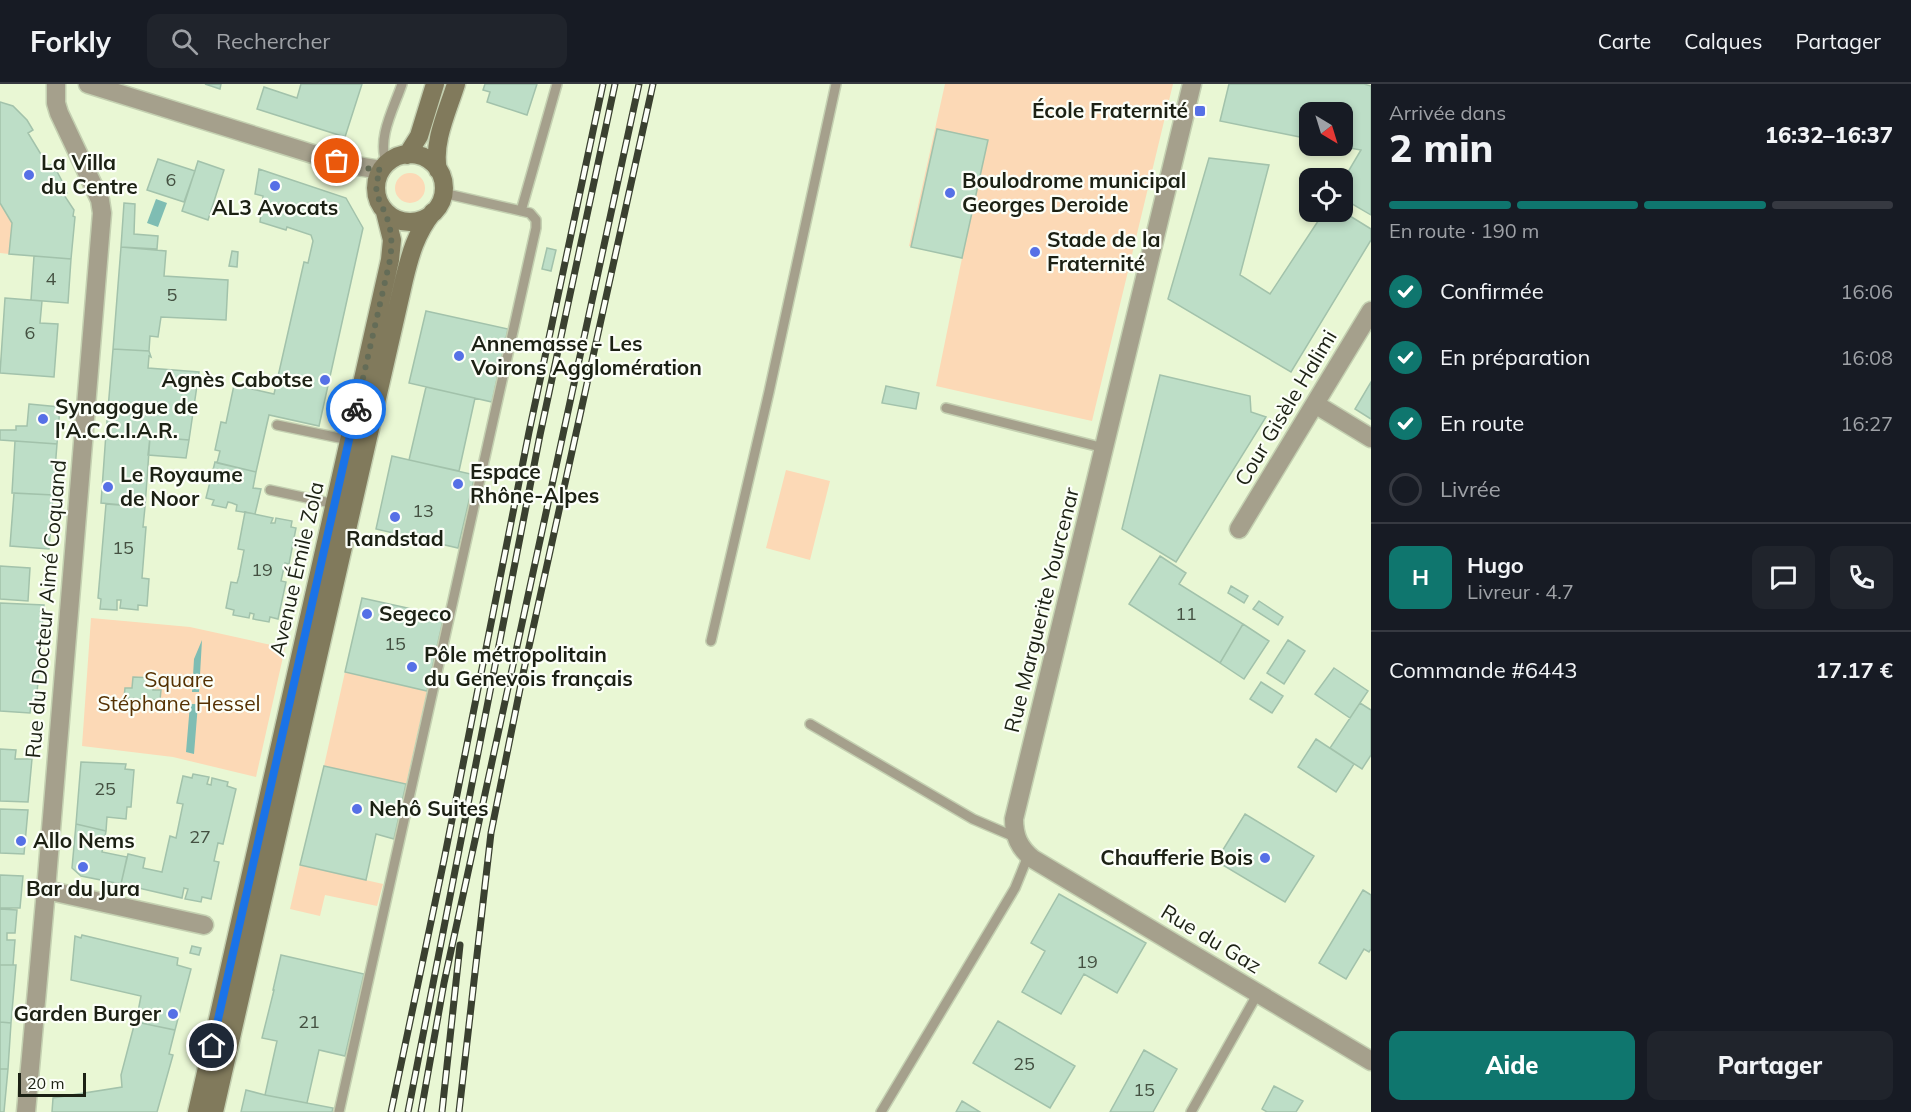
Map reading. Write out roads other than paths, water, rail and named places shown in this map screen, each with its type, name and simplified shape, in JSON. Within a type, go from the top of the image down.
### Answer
[{"type":"street","name":"Rue du Docteur Aimé Coquand","points":[[26,1112],[102,213],[100,200],[59,112],[56,103],[56,84]]},
{"type":"street","points":[[88,84],[345,164],[384,167]]},
{"type":"street","points":[[407,155],[421,130],[435,84]]},
{"type":"street","points":[[438,170],[426,159],[407,155],[396,158],[384,167],[376,184],[376,194],[385,212],[395,219],[407,222],[423,219],[438,206],[443,193],[443,184],[436,159],[437,146],[456,84]]},
{"type":"street","name":"Rue Marguerite Yourcenar","points":[[1016,838],[1014,819],[1192,84]]},
{"type":"street","name":"Avenue Émile Zola","points":[[197,1112],[392,249],[391,231],[385,212]]},
{"type":"street","name":"Avenue Émile Zola","points":[[214,1112],[404,280],[415,240],[433,212]]},
{"type":"street","name":"Cour Gisèle Halimi","points":[[1239,529],[1371,311]]},
{"type":"street","points":[[1315,404],[1371,438]]},
{"type":"street","points":[[1016,838],[1028,856]]},
{"type":"street","name":"Rue du Gaz","points":[[1028,856],[1371,1061]]},
{"type":"street","points":[[46,890],[204,926]]},
{"type":"lane","points":[[384,167],[383,144],[402,84]]},
{"type":"lane","points":[[521,211],[556,84]]},
{"type":"lane","points":[[711,641],[769,392],[836,84]]},
{"type":"lane","points":[[339,1112],[536,228],[533,215],[443,193]]},
{"type":"lane","points":[[946,408],[1104,448]]},
{"type":"lane","points":[[277,425],[349,440]]},
{"type":"lane","points":[[270,490],[335,504]]},
{"type":"lane","points":[[810,724],[973,819],[1016,838]]},
{"type":"lane","points":[[881,1112],[1015,888],[1028,856]]},
{"type":"lane","points":[[1191,1112],[1258,993]]},
{"type":"water","points":[[156,199],[167,203],[158,227],[147,223]]},
{"type":"water","points":[[202,640],[199,692],[192,692],[194,659]]},
{"type":"water","points":[[190,704],[198,704],[194,754],[186,752]]},
{"type":"railway","points":[[391,1112],[444,860],[529,432],[603,84]]},
{"type":"railway","points":[[408,1112],[540,435],[615,84]]},
{"type":"railway","points":[[421,1112],[444,983],[639,84]]},
{"type":"railway","points":[[459,1112],[491,833],[523,674],[653,84]]},
{"type":"railway","points":[[442,1112],[460,945]]},
{"type":"place","name":"École Fraternité","points":[[1200,111]]},
{"type":"place","name":"La Villa du Centre","points":[[29,175]]},
{"type":"place","name":"AL3 Avocats","points":[[275,186]]},
{"type":"place","name":"Boulodrome municipal Georges Deroide","points":[[950,193]]},
{"type":"place","name":"Stade de la Fraternité","points":[[1035,252]]},
{"type":"place","name":"Annemasse - Les Voirons Agglomération","points":[[459,356]]},
{"type":"place","name":"Agnès Cabotse","points":[[325,380]]},
{"type":"place","name":"Synagogue de l'A.C.C.I.A.R.","points":[[43,419]]},
{"type":"place","name":"Espace Rhône-Alpes","points":[[458,484]]},
{"type":"place","name":"Le Royaume de Noor","points":[[108,487]]},
{"type":"place","name":"Randstad","points":[[395,517]]},
{"type":"place","name":"Segeco","points":[[367,614]]},
{"type":"place","name":"Pôle métropolitain du Genevois français","points":[[412,667]]},
{"type":"place","name":"Nehô Suites","points":[[357,809]]},
{"type":"place","name":"Allo Nems","points":[[21,841]]},
{"type":"place","name":"Chaufferie Bois","points":[[1265,858]]},
{"type":"place","name":"Bar du Jura","points":[[83,867]]},
{"type":"place","name":"Garden Burger","points":[[173,1014]]},
{"type":"park label","name":"Square Stéphane Hessel","points":[[179,692]]}]
